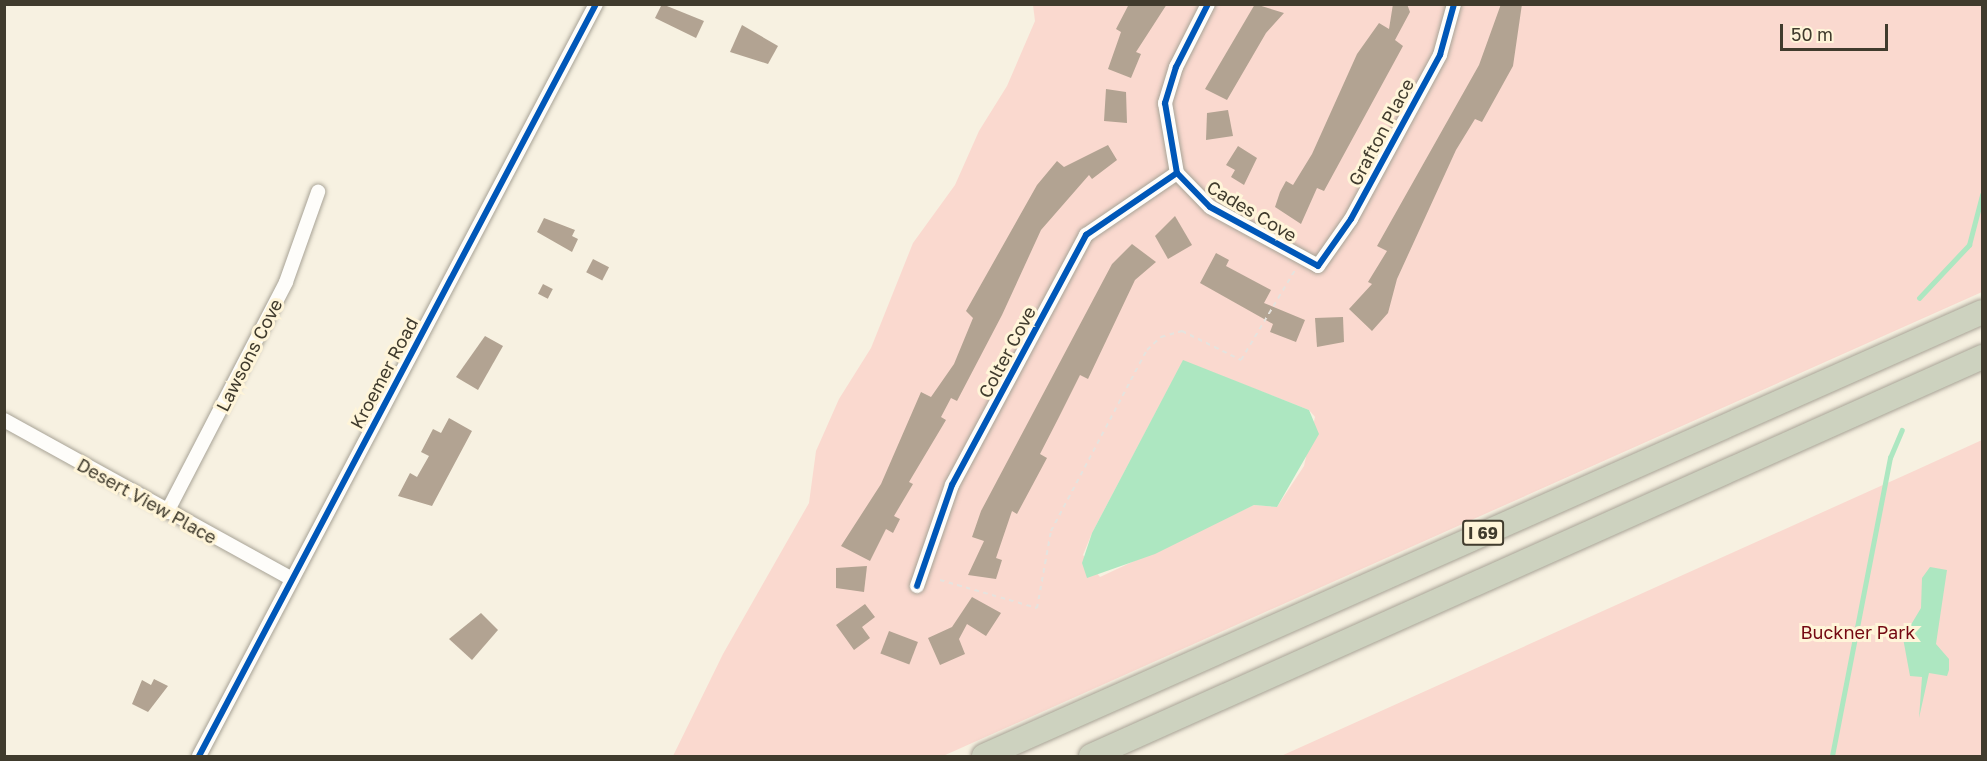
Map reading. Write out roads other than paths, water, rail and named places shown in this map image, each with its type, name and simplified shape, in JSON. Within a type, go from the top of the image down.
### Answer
[{"type":"highway","name":"I 69","points":[[984,756],[1983,312]]},
{"type":"highway","name":"I 69","points":[[1090,756],[1983,357]]},
{"type":"street","name":"Kroemer Road","points":[[199,756],[596,4]]},
{"type":"street","points":[[1177,173],[1168,146],[1165,103],[1176,67],[1208,4]]},
{"type":"street","name":"Grafton Place","points":[[1318,266],[1351,219],[1440,56],[1454,4]]},
{"type":"street","name":"Cades Cove","points":[[1177,173],[1210,207],[1318,266]]},
{"type":"street","name":"Colter Cove","points":[[917,586],[952,485],[1086,235],[1177,173]]},
{"type":"street","name":"Lawsons Cove","points":[[166,512],[286,282],[318,192]]},
{"type":"street","name":"Desert View Place","points":[[4,420],[166,512],[292,579]]},
{"type":"waterway","points":[[1919,298],[1969,245],[1982,195]]},
{"type":"waterway","points":[[1832,756],[1890,458],[1902,430]]},
{"type":"park label","name":"Buckner Park","points":[[1858,632]]}]
